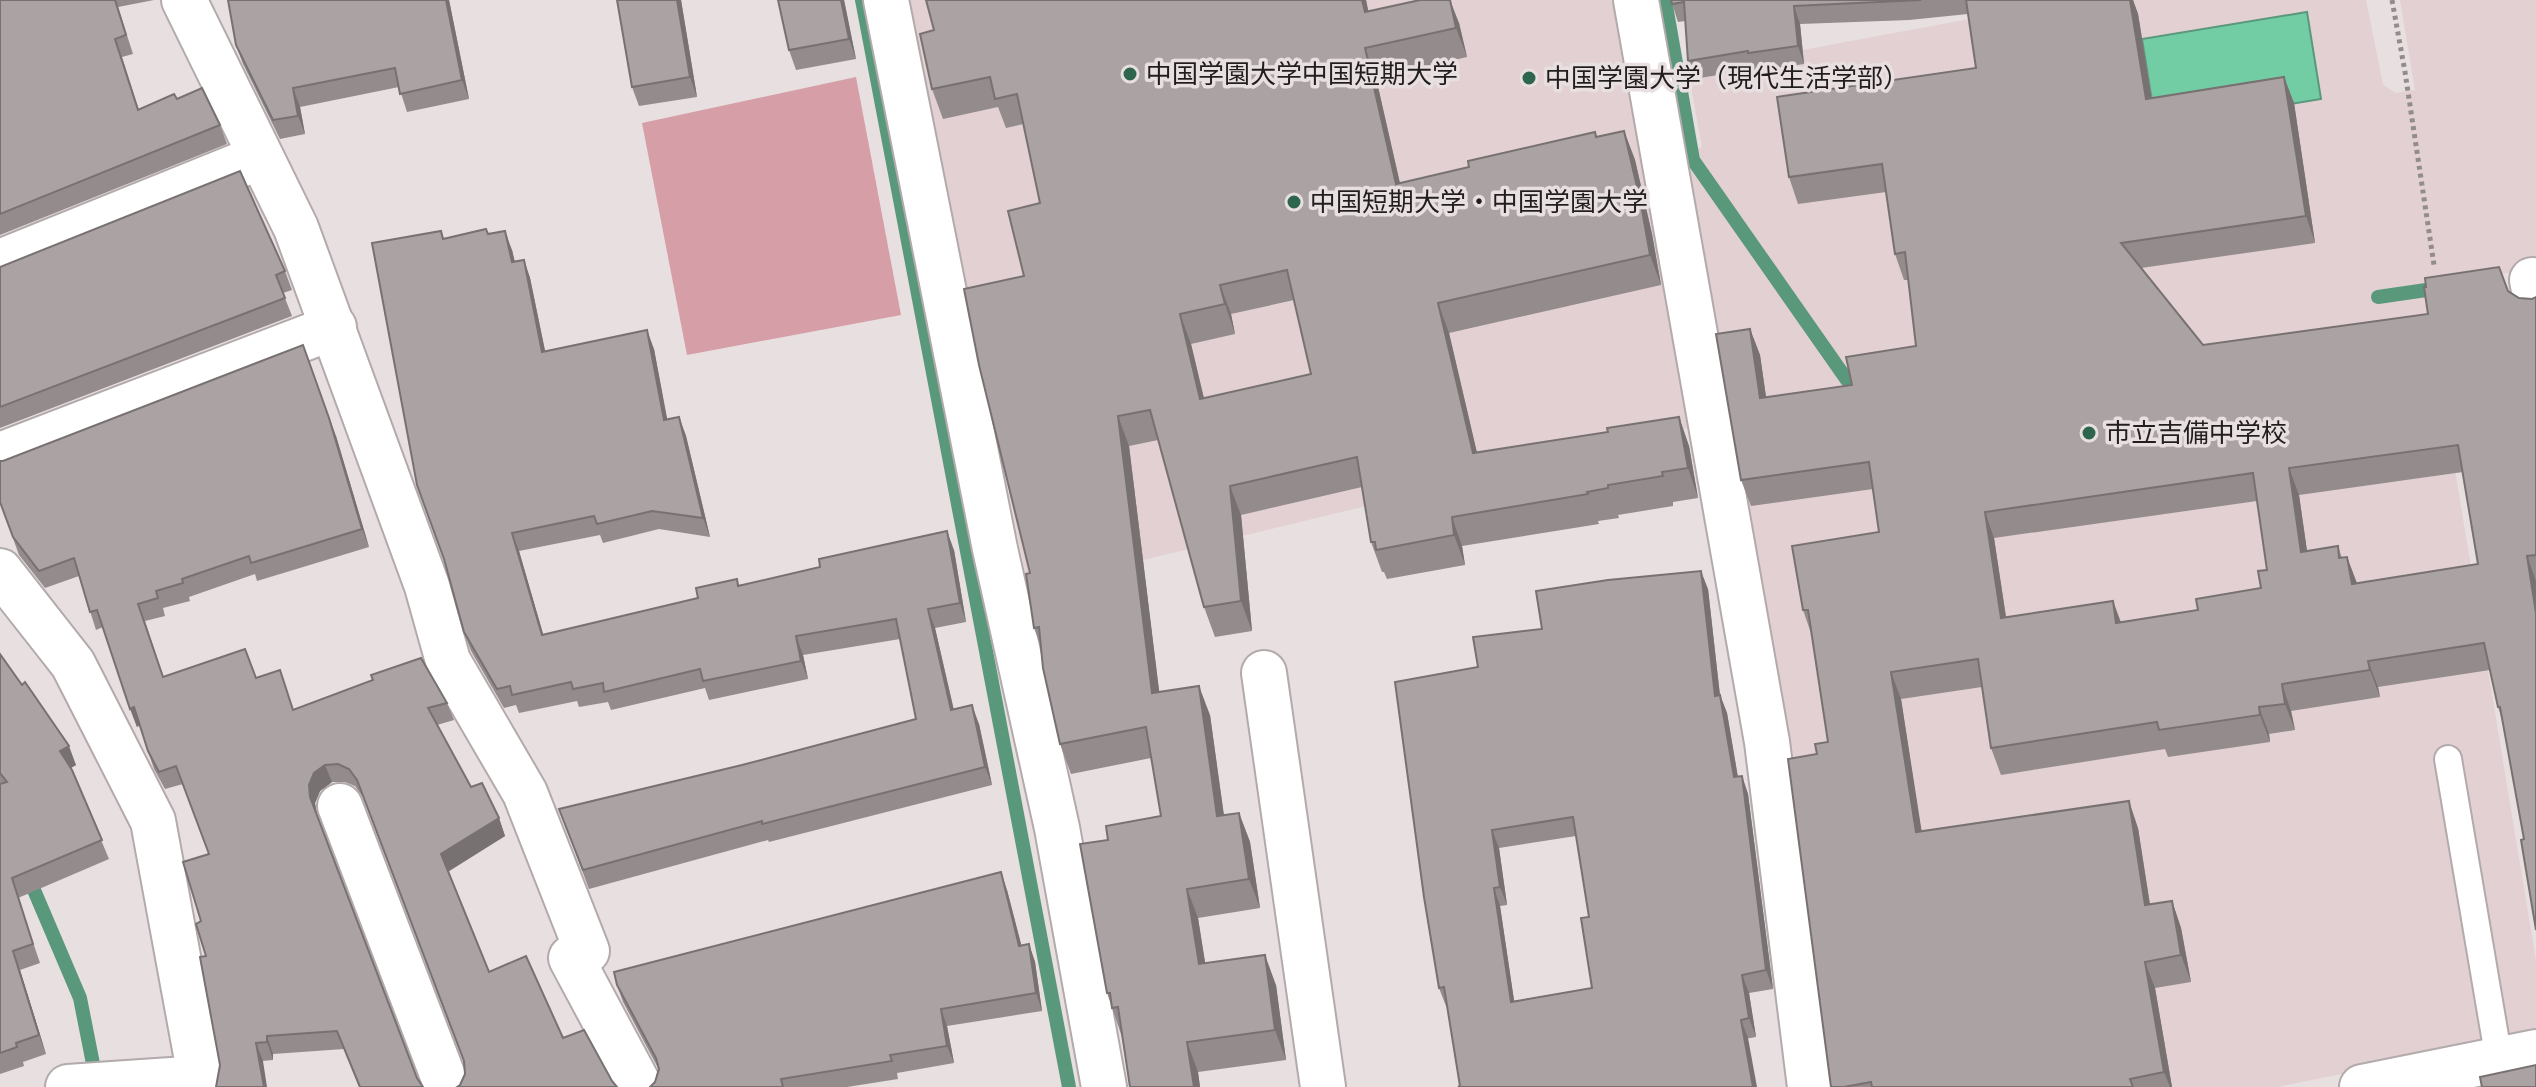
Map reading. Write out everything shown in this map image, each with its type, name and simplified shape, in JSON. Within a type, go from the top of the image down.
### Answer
[{"type":"street","points":[[184,0],[296,228],[427,586],[448,661],[525,793],[587,951],[571,958],[640,1087]]},
{"type":"street","points":[[886,0],[995,549],[1057,828],[1104,1087]]},
{"type":"street","points":[[1636,0],[1767,742],[1810,1087]]},
{"type":"street","points":[[0,262],[260,157]]},
{"type":"street","points":[[0,455],[334,327]]},
{"type":"street","points":[[0,571],[73,664],[153,821],[201,1082],[68,1087]]},
{"type":"street","points":[[1264,673],[1323,1087]]},
{"type":"street","points":[[340,806],[447,1087]]},
{"type":"street","points":[[2362,1087],[2518,1056]]},
{"type":"lane","points":[[2448,759],[2518,1056]]},
{"type":"path","points":[[2392,0],[2434,265]]},
{"type":"shaded area","name":"中国短期大学・中国学園大学","points":[[898,0],[1615,0],[1688,428],[1028,588],[992,405]]},
{"type":"shaded area","name":"市立吉備中学校","points":[[2103,0],[2366,0],[2383,85],[2396,93],[2415,90],[2400,0],[2536,0],[2536,270],[2424,282],[2536,961],[2536,1034],[2277,1087],[1830,1087],[1682,155],[1702,147],[1688,71],[2013,11]]},
{"type":"shaded area","points":[[2307,12],[2321,99],[2156,126],[2142,39]]},
{"type":"shaded area","points":[[856,77],[901,315],[687,355],[642,123]]},
{"type":"building","points":[[0,0],[115,0],[126,35],[115,39],[138,110],[174,94],[177,99],[202,88],[220,125],[0,214]]},
{"type":"building","points":[[228,0],[446,0],[462,80],[400,94],[395,68],[293,88],[298,116],[273,120],[236,45]]},
{"type":"building","points":[[617,0],[677,0],[690,77],[632,87]]},
{"type":"building","points":[[778,0],[841,0],[849,39],[789,50]]},
{"type":"building","name":"中国短期大学・中国学園大学","points":[[926,0],[1362,0],[1365,12],[1420,0],[1450,0],[1456,28],[1365,48],[1396,184],[1469,167],[1468,161],[1595,132],[1596,137],[1624,131],[1650,255],[1438,303],[1473,453],[1608,432],[1607,428],[1679,417],[1688,468],[1662,472],[1663,476],[1608,485],[1608,488],[1588,494],[1452,517],[1454,535],[1376,550],[1375,542],[1371,542],[1357,457],[1230,486],[1241,601],[1204,607],[1150,410],[1118,416],[1152,693],[1199,686],[1217,816],[1239,813],[1249,879],[1187,889],[1199,964],[1265,955],[1275,1030],[1187,1042],[1194,1087],[1130,1087],[1118,1007],[1112,1008],[1110,993],[1107,993],[1080,844],[1108,840],[1106,826],[1161,816],[1146,727],[1060,744],[1043,668],[1039,627],[1034,628],[1026,574],[1030,573],[979,365],[964,289],[1024,276],[1008,211],[1040,203],[1017,94],[995,99],[990,77],[932,89],[920,34],[934,30]],"holes":[[[1287,270],[1311,374],[1200,399],[1180,314],[1225,304],[1220,285]]]},
{"type":"building","points":[[1671,0],[1921,0],[1794,6],[1798,46],[1688,61],[1684,2],[1672,4]]},
{"type":"building","points":[[1966,0],[2130,0],[2146,99],[2284,77],[2306,216],[2121,243],[2203,345],[2428,314],[2425,278],[2499,267],[2508,291],[2519,298],[2536,297],[2536,555],[2527,556],[2536,613],[2536,930],[2521,840],[2524,839],[2500,707],[2484,643],[2368,661],[2370,670],[2282,684],[2285,704],[2259,707],[2260,715],[2159,730],[2157,722],[1991,748],[1978,659],[1891,672],[1916,832],[2129,801],[2145,905],[2172,901],[2181,955],[2145,962],[2164,1072],[2130,1079],[2133,1087],[1872,1087],[1871,1082],[1831,1087],[1788,759],[1817,754],[1815,744],[1828,742],[1808,610],[1803,610],[1792,546],[1879,532],[1869,462],[1741,480],[1716,334],[1750,329],[1760,398],[1852,385],[1846,357],[1916,346],[1905,252],[1895,254],[1882,164],[1789,177],[1777,97],[1976,68]],"holes":[[[2458,445],[2478,564],[2352,584],[2347,557],[2339,558],[2338,546],[2301,552],[2289,468]],[[2253,473],[2267,570],[2258,571],[2261,588],[2196,599],[2198,610],[2116,623],[2113,601],[2001,618],[1985,512]]]},
{"type":"building","points":[[240,171],[285,271],[276,275],[285,298],[0,407],[0,267]]},
{"type":"building","points":[[486,229],[488,234],[505,231],[512,262],[524,260],[542,352],[647,330],[664,420],[679,417],[703,518],[652,511],[597,524],[594,516],[512,533],[542,635],[698,598],[696,588],[737,579],[738,586],[820,567],[819,559],[947,531],[960,603],[928,609],[951,710],[972,705],[985,767],[762,824],[762,821],[583,870],[559,809],[916,719],[896,619],[796,636],[801,661],[703,681],[700,669],[604,692],[603,683],[573,689],[571,682],[512,695],[510,686],[497,689],[464,632],[444,559],[417,485],[372,243],[441,231],[443,239]]},
{"type":"building","points":[[303,345],[329,418],[362,529],[251,563],[249,556],[182,579],[183,583],[156,591],[158,598],[138,604],[163,677],[245,649],[256,678],[280,670],[293,710],[373,680],[371,675],[421,658],[447,703],[428,708],[471,787],[482,783],[499,818],[441,854],[489,972],[526,956],[563,1038],[584,1030],[617,1087],[457,1087],[465,1074],[464,1061],[357,780],[349,769],[338,764],[325,765],[314,773],[309,785],[310,797],[423,1087],[360,1087],[337,1031],[267,1036],[267,1042],[256,1043],[264,1087],[216,1087],[220,1065],[200,957],[206,956],[196,924],[201,921],[183,862],[209,854],[176,766],[159,772],[148,751],[134,707],[130,709],[97,610],[90,612],[74,558],[39,571],[13,537],[0,502],[0,461]]},
{"type":"building","points":[[1701,571],[1715,696],[1720,695],[1734,777],[1742,776],[1766,970],[1742,975],[1749,1018],[1741,1020],[1753,1087],[1458,1087],[1444,987],[1439,988],[1424,897],[1395,682],[1478,667],[1473,637],[1542,629],[1536,591]],"holes":[[[1573,817],[1589,917],[1581,918],[1592,988],[1511,1002],[1494,888],[1500,887],[1492,830]]]},
{"type":"building","points":[[0,654],[22,685],[25,682],[69,746],[60,751],[72,770],[102,840],[12,878],[33,944],[13,951],[39,1035],[0,1053],[0,784],[7,782],[0,773]]},
{"type":"building","points":[[1001,872],[1019,946],[1029,944],[1036,993],[941,1009],[947,1046],[890,1055],[892,1061],[781,1079],[783,1087],[650,1087],[659,1069],[656,1058],[617,985],[614,972]]},
{"type":"building","points":[[2536,1065],[2536,1087],[2482,1087],[2480,1077]]},
{"type":"waterway","points":[[862,0],[1069,1087]]},
{"type":"waterway","points":[[1665,0],[1693,160],[1847,380],[1868,376]]},
{"type":"waterway","points":[[2378,297],[2440,288]]},
{"type":"waterway","points":[[28,876],[80,998],[96,1079]]},
{"type":"place","name":"中国学園大学中国短期大学","points":[[1130,74]]},
{"type":"place","name":"中国学園大学（現代生活学部）","points":[[1529,78]]},
{"type":"place","name":"中国短期大学・中国学園大学","points":[[1294,202]]},
{"type":"place","name":"市立吉備中学校","points":[[2089,433]]}]
